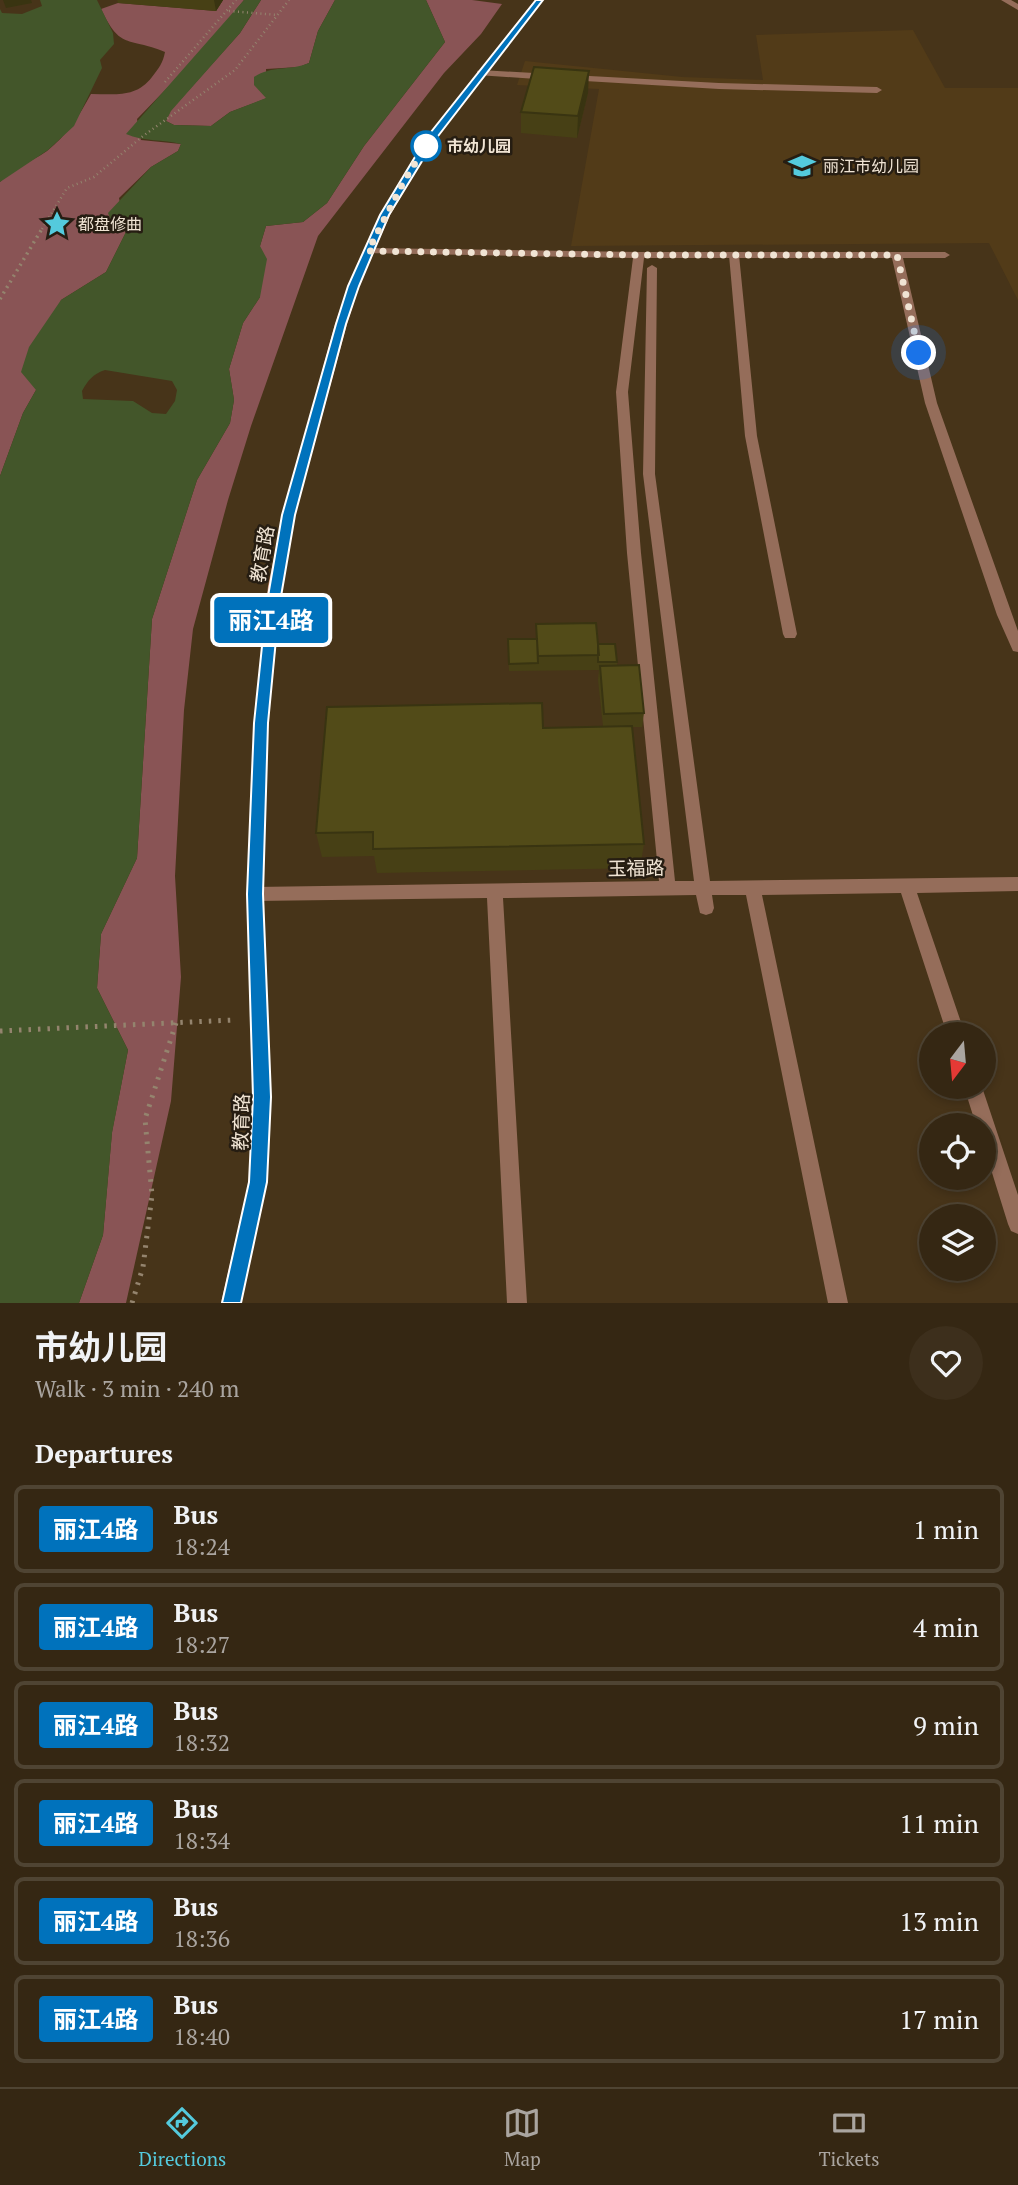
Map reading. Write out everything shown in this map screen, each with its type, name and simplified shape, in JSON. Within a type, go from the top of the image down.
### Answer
[{"type":"main road","name":"教育路","points":[[231,1303],[258,1182],[262,1097],[255,894],[261,723],[275,586],[289,515],[341,324],[368,251],[403,183],[430,139],[539,0]]},
{"type":"street","points":[[1005,0],[1018,8]]},
{"type":"street","points":[[480,73],[719,86],[877,90]]},
{"type":"street","points":[[368,251],[639,255],[945,255]]},
{"type":"street","points":[[639,255],[622,392],[634,554],[668,889]]},
{"type":"street","points":[[734,255],[751,436],[790,634]]},
{"type":"street","points":[[897,255],[930,403],[1004,615],[1018,647]]},
{"type":"street","points":[[652,268],[649,474],[706,908]]},
{"type":"street","name":"玉福路","points":[[255,894],[1018,884]]},
{"type":"street","points":[[907,886],[952,1022]]},
{"type":"street","points":[[753,888],[838,1303]]},
{"type":"street","points":[[495,891],[517,1303]]},
{"type":"street","points":[[977,1099],[1018,1223]]},
{"type":"path","points":[[165,82],[236,0]]},
{"type":"path","points":[[0,299],[67,188],[94,177],[143,135],[235,70],[289,0]]},
{"type":"path","points":[[228,11],[278,15]]},
{"type":"path","points":[[0,1031],[259,1019]]},
{"type":"path","points":[[132,1303],[143,1266],[152,1195],[145,1119],[176,1023]]},
{"type":"shaded area","points":[[40,0],[97,0],[113,33],[114,44],[100,60],[102,68],[74,126],[48,150],[0,182],[0,9],[2,13],[22,14],[42,6]]},
{"type":"shaded area","points":[[223,0],[244,0],[202,52],[137,119],[141,140],[181,144],[178,151],[151,167],[119,198],[126,232],[106,272],[61,300],[36,390],[23,413],[0,476],[0,182],[54,145],[72,125],[91,94],[132,92],[146,84],[160,65],[165,52],[120,37],[101,9],[118,3],[216,11]]},
{"type":"shaded area","points":[[244,0],[261,0],[240,33],[171,111],[166,121],[174,125],[211,126],[230,112],[266,98],[254,85],[254,77],[268,71],[309,63],[318,31],[335,0],[426,0],[445,42],[364,146],[327,203],[303,222],[266,226],[260,246],[267,259],[260,297],[243,323],[229,369],[234,400],[230,423],[197,480],[152,619],[137,858],[101,934],[97,988],[128,1050],[112,1133],[103,1235],[79,1303],[0,1303],[0,476],[23,413],[36,390],[21,372],[29,347],[61,300],[106,272],[126,232],[112,223],[108,213],[151,167],[178,151],[181,144],[126,134]],"holes":[[[105,370],[172,381],[177,390],[175,401],[166,414],[152,413],[133,401],[83,399],[82,391],[89,381]]]},
{"type":"shaded area","points":[[261,0],[335,0],[318,31],[309,63],[299,67],[266,69],[267,98],[230,112],[211,126],[174,125],[166,121],[170,111],[240,33]]},
{"type":"shaded area","points":[[426,0],[472,0],[502,4],[481,34],[444,73],[318,236],[251,426],[193,629],[184,710],[175,876],[181,977],[171,1101],[126,1303],[79,1303],[103,1235],[112,1132],[128,1050],[97,988],[101,934],[137,858],[152,619],[197,480],[230,423],[234,400],[229,369],[243,323],[260,297],[260,246],[266,226],[303,222],[327,203],[364,146],[445,42]]},
{"type":"shaded area","name":"丽江市幼儿园","points":[[913,30],[945,88],[1018,88],[1018,300],[989,243],[571,246],[599,89],[517,85],[525,61],[682,77],[763,80],[756,35]]},
{"type":"building","points":[[534,67],[589,71],[578,116],[521,112]]},
{"type":"building","points":[[596,623],[599,655],[538,656],[536,624]]},
{"type":"building","points":[[508,639],[537,639],[538,663],[509,664]]},
{"type":"building","points":[[598,644],[615,644],[617,662],[598,662]]},
{"type":"building","points":[[639,665],[644,713],[604,714],[600,666]]},
{"type":"building","points":[[542,703],[543,728],[632,726],[644,844],[373,849],[373,832],[316,833],[327,707]]},
{"type":"bus line","name":"丽江4路","points":[[231,1303],[258,1182],[262,1097],[255,894],[261,723],[272,608],[289,515],[341,324],[384,215],[430,139],[539,0]]},
{"type":"place","name":"市幼儿园","points":[[426,146]]},
{"type":"place","name":"丽江市幼儿园","points":[[802,166]]},
{"type":"place","name":"都盘修曲","points":[[57,224]]},
{"type":"route","points":[[426,146],[430,139],[384,215],[368,251],[897,255],[919,353]]}]
